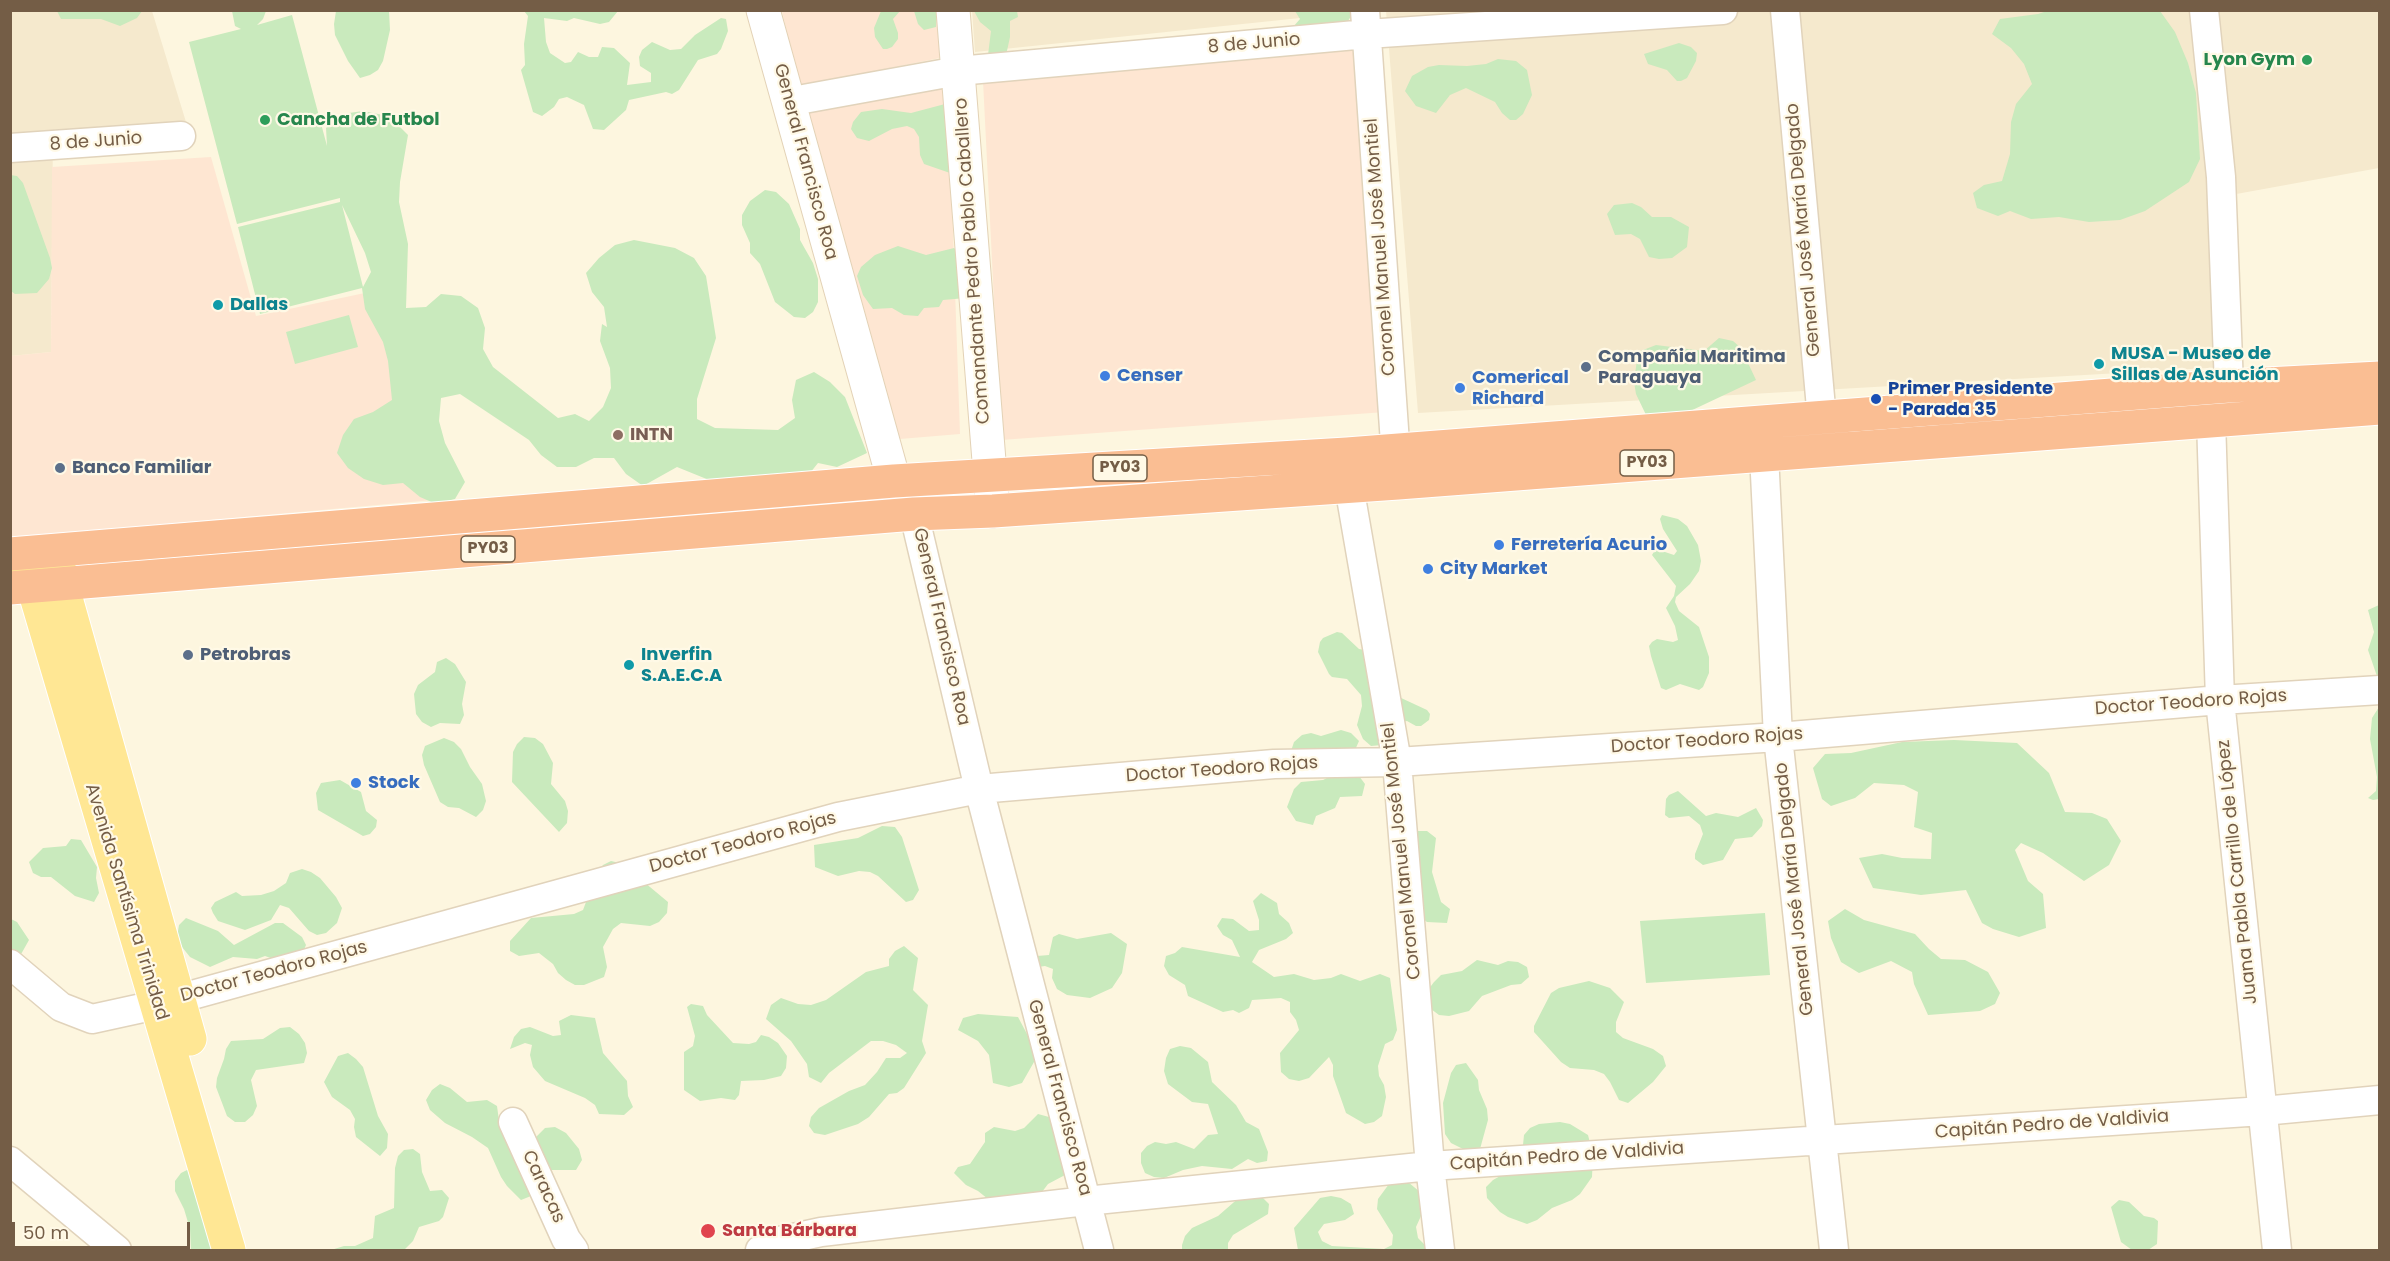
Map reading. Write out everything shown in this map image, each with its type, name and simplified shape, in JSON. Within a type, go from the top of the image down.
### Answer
[{"type":"highway","name":"PY03","points":[[30,553],[894,481],[1347,454],[1821,416],[2229,386],[2379,378]]},
{"type":"highway","name":"PY03","points":[[35,586],[914,514],[993,511],[1398,483],[2379,408]]},
{"type":"main road","name":"Avenida Santísima Trinidad","points":[[30,553],[35,586],[167,1002],[252,1251]]},
{"type":"main road","name":"Avenida Santísima Trinidad","points":[[167,1002],[229,1251]]},
{"type":"street","name":"General Francisco Roa","points":[[763,10],[894,481],[914,514],[979,789],[1099,1251]]},
{"type":"street","name":"Comandante Pedro Pablo Caballero","points":[[953,10],[993,511]]},
{"type":"street","name":"8 de Junio","points":[[787,102],[958,70],[1366,22],[1723,10]]},
{"type":"street","name":"General José María Delgado","points":[[1785,10],[1825,449]]},
{"type":"street","points":[[2204,10],[2221,177],[2229,386],[2211,420]]},
{"type":"street","name":"Coronel Manuel José Montiel","points":[[1366,22],[1398,483]]},
{"type":"street","name":"8 de Junio","points":[[10,148],[182,136]]},
{"type":"street","name":"Juana Pabla Carrillo de López","points":[[2211,420],[2220,700],[2277,1251]]},
{"type":"street","name":"Coronel Manuel José Montiel","points":[[1347,454],[1349,486],[1397,762],[1430,1166],[1440,1251]]},
{"type":"street","name":"General José María Delgado","points":[[1764,454],[1779,737],[1834,1251]]},
{"type":"street","name":"Doctor Teodoro Rojas","points":[[10,964],[61,1007],[92,1019],[167,1002],[838,817],[979,789],[1274,764],[1397,762],[1779,737],[2220,700],[2379,690]]},
{"type":"street","name":"Capitán Pedro de Valdivia","points":[[760,1251],[775,1242],[820,1232],[1086,1201],[1430,1166],[2263,1111],[2379,1100]]},
{"type":"street","name":"Caracas","points":[[513,1122],[574,1251]]},
{"type":"street","points":[[10,1161],[117,1251]]},
{"type":"shaded area","points":[[972,10],[1367,11],[975,52]]},
{"type":"shaded area","points":[[11,11],[152,11],[186,122],[53,130],[51,352],[11,356]]},
{"type":"shaded area","points":[[782,11],[939,11],[945,57],[799,86]]},
{"type":"shaded area","points":[[1386,11],[2379,11],[2379,168],[2209,199],[2225,367],[1418,413]]},
{"type":"shaded area","points":[[1356,46],[1385,412],[1001,440],[983,81]]},
{"type":"shaded area","points":[[948,87],[960,434],[900,439],[803,108]]},
{"type":"shaded area","points":[[211,157],[256,316],[379,290],[433,500],[11,538],[11,356],[51,352],[52,167]]},
{"type":"green space","points":[[57,11],[142,11],[137,18],[120,26],[101,19],[61,19]]},
{"type":"green space","points":[[232,11],[266,11],[263,19],[257,25],[292,15],[327,146],[326,128],[342,114],[363,111],[383,115],[408,135],[399,202],[408,244],[406,308],[426,307],[441,294],[461,296],[478,308],[485,328],[483,349],[493,367],[558,418],[575,414],[589,421],[603,407],[611,388],[610,368],[600,341],[602,324],[607,327],[604,307],[592,292],[586,273],[615,245],[634,240],[675,248],[694,258],[706,276],[716,338],[697,399],[697,419],[715,428],[778,430],[795,418],[792,400],[796,380],[814,372],[830,382],[845,397],[867,453],[837,467],[818,463],[806,478],[714,482],[677,467],[643,486],[626,474],[614,458],[594,458],[576,467],[557,467],[541,455],[529,440],[460,394],[441,398],[439,421],[445,443],[465,482],[455,499],[436,504],[420,497],[403,483],[383,485],[364,479],[348,468],[337,453],[343,435],[354,419],[373,412],[392,400],[388,361],[383,342],[365,309],[362,288],[260,314],[238,227],[340,202],[340,198],[237,224],[189,42],[241,29],[235,26]],"holes":[[[342,205],[365,253],[371,272],[363,287]]]},
{"type":"green space","points":[[336,11],[389,11],[390,30],[383,61],[378,70],[370,75],[360,78],[348,61],[335,35]]},
{"type":"green space","points":[[524,11],[618,11],[609,22],[600,24],[574,18],[567,21],[544,18],[546,42],[550,53],[565,63],[571,62],[578,52],[589,57],[598,57],[602,47],[614,48],[630,63],[627,85],[651,82],[651,73],[640,66],[639,57],[642,50],[652,42],[670,50],[681,49],[695,35],[721,18],[726,19],[728,31],[717,54],[698,60],[679,90],[672,94],[666,92],[629,100],[626,110],[604,130],[593,129],[584,105],[567,97],[559,99],[554,107],[542,116],[533,112],[521,70],[525,65],[524,44],[528,16]]},
{"type":"green space","points":[[881,11],[900,11],[893,19],[898,39],[892,47],[887,49],[883,49],[875,37],[874,28]]},
{"type":"green space","points":[[914,11],[937,11],[936,27],[924,30],[918,24]]},
{"type":"green space","points":[[974,11],[1017,11],[1018,17],[1010,21],[1010,37],[1005,60],[988,55],[991,31],[980,22]]},
{"type":"green space","points":[[1295,11],[1352,11],[1353,13],[1348,21],[1293,27],[1300,19]]},
{"type":"green space","points":[[2047,11],[2160,11],[2175,32],[2188,63],[2196,93],[2200,159],[2189,182],[2145,211],[2120,220],[2089,222],[2059,217],[2031,219],[2010,211],[1998,216],[1977,208],[1973,193],[1984,185],[2002,181],[2010,154],[2011,122],[2016,104],[2032,84],[2024,64],[2011,48],[1992,34],[2000,19]]},
{"type":"green space","points":[[1679,43],[1691,47],[1697,53],[1696,61],[1687,78],[1677,81],[1667,70],[1648,64],[1644,54]]},
{"type":"green space","points":[[1498,59],[1516,61],[1527,70],[1532,95],[1523,114],[1516,120],[1510,120],[1495,102],[1466,88],[1450,95],[1436,113],[1416,106],[1405,91],[1412,76],[1428,67],[1486,64]]},
{"type":"green space","points":[[945,104],[950,173],[924,164],[920,155],[919,137],[914,129],[907,126],[892,129],[869,141],[857,138],[851,129],[853,122],[861,112],[882,109],[911,113]]},
{"type":"green space","points":[[10,175],[17,176],[23,183],[50,258],[52,268],[49,279],[37,293],[15,294],[11,291]]},
{"type":"green space","points":[[765,190],[776,192],[789,204],[800,229],[800,240],[813,263],[818,279],[818,302],[813,312],[805,318],[794,317],[775,302],[760,264],[750,253],[750,243],[742,225],[742,215],[750,201]]},
{"type":"green space","points":[[1632,203],[1641,207],[1652,217],[1671,217],[1689,227],[1687,247],[1672,258],[1659,259],[1649,257],[1640,239],[1631,234],[1615,235],[1607,214],[1614,205]]},
{"type":"green space","points":[[898,246],[926,255],[954,248],[969,262],[966,298],[943,300],[939,307],[924,308],[918,316],[904,315],[892,308],[873,309],[863,295],[857,276],[861,267],[875,255]]},
{"type":"green space","points":[[349,315],[358,347],[295,364],[286,332]]},
{"type":"green space","points":[[1719,338],[1733,341],[1741,348],[1756,380],[1686,413],[1647,417],[1636,394],[1634,382],[1638,352],[1656,345],[1704,351]]},
{"type":"green space","points":[[1662,515],[1678,519],[1687,526],[1698,545],[1701,561],[1699,571],[1690,584],[1676,597],[1675,602],[1679,611],[1699,627],[1709,657],[1709,673],[1703,687],[1699,690],[1680,684],[1666,690],[1661,688],[1651,656],[1649,646],[1657,639],[1673,642],[1678,640],[1675,626],[1666,608],[1674,596],[1676,586],[1652,555],[1655,550],[1674,555],[1677,551],[1663,529],[1660,519]]},
{"type":"green space","points":[[2379,605],[2379,682],[2368,650],[2374,632],[2368,610]]},
{"type":"green space","points":[[1337,632],[1342,633],[1359,649],[1365,650],[1399,697],[1427,710],[1430,714],[1429,720],[1421,726],[1407,721],[1402,722],[1382,745],[1371,746],[1363,739],[1357,725],[1362,706],[1361,695],[1347,679],[1332,677],[1329,674],[1318,652],[1323,638]]},
{"type":"green space","points":[[446,658],[455,664],[466,682],[462,704],[464,715],[460,724],[440,723],[431,727],[422,722],[416,714],[414,694],[418,685],[435,672],[437,662]]},
{"type":"green space","points":[[2379,707],[2379,799],[2373,800],[2368,798],[2376,791],[2377,777],[2370,739],[2372,718]]},
{"type":"green space","points":[[1341,730],[1351,733],[1359,741],[1355,750],[1291,751],[1294,742],[1302,735],[1311,733],[1321,736]]},
{"type":"green space","points":[[524,737],[535,738],[543,744],[553,763],[551,784],[565,801],[568,811],[567,823],[559,832],[512,782],[513,752]]},
{"type":"green space","points":[[444,738],[454,742],[461,749],[482,784],[486,801],[483,810],[476,817],[440,802],[424,765],[422,755],[425,746]]},
{"type":"green space","points":[[1954,740],[2017,743],[2049,773],[2065,812],[2092,813],[2107,819],[2121,841],[2109,865],[2084,881],[2043,853],[2021,843],[2015,850],[2028,881],[2043,894],[2046,928],[2019,937],[1993,929],[1982,923],[1966,890],[1921,895],[1873,888],[1859,858],[1882,854],[1902,858],[1931,859],[1932,833],[1914,827],[1918,792],[1904,785],[1874,783],[1855,798],[1831,806],[1822,799],[1813,768],[1825,754],[1851,753],[1902,742]]},
{"type":"green space","points":[[1333,775],[1359,776],[1365,784],[1362,796],[1340,797],[1335,808],[1316,816],[1313,825],[1296,821],[1287,807],[1294,789],[1301,782],[1323,780]]},
{"type":"green space","points":[[340,780],[361,792],[366,811],[377,820],[376,827],[370,834],[363,836],[318,810],[316,793],[321,783]]},
{"type":"green space","points":[[1678,791],[1706,816],[1716,813],[1738,817],[1756,808],[1763,820],[1762,826],[1752,837],[1735,839],[1723,860],[1703,865],[1695,859],[1703,834],[1700,825],[1689,816],[1669,818],[1665,815],[1666,799]]},
{"type":"green space","points":[[882,826],[895,827],[902,837],[919,890],[913,900],[906,902],[878,876],[870,872],[859,871],[838,876],[815,867],[814,845],[858,838]]},
{"type":"green space","points":[[1417,831],[1427,831],[1436,838],[1432,872],[1441,902],[1450,909],[1447,923],[1427,922],[1419,916]]},
{"type":"green space","points":[[71,839],[81,840],[97,867],[96,878],[99,893],[94,902],[75,896],[51,877],[41,877],[33,873],[29,862],[43,848],[66,846]]},
{"type":"green space","points":[[611,861],[632,866],[644,882],[668,902],[667,913],[659,922],[650,926],[621,923],[613,929],[603,947],[607,967],[604,977],[584,985],[575,985],[558,973],[553,964],[539,953],[519,956],[510,951],[510,941],[531,918],[574,914],[583,910],[597,873],[603,865]]},
{"type":"green space","points":[[302,869],[320,878],[342,908],[337,923],[326,933],[317,935],[309,931],[289,908],[280,905],[271,920],[245,930],[218,921],[213,913],[211,908],[215,902],[236,892],[242,896],[261,895],[274,891],[286,883],[290,873]]},
{"type":"green space","points":[[1261,893],[1277,903],[1279,914],[1289,923],[1293,933],[1286,939],[1259,950],[1252,962],[1274,977],[1294,974],[1314,980],[1341,974],[1360,981],[1380,974],[1390,978],[1397,1030],[1393,1040],[1385,1044],[1378,1066],[1386,1097],[1382,1116],[1374,1122],[1365,1124],[1346,1113],[1329,1057],[1309,1078],[1299,1081],[1289,1079],[1281,1072],[1280,1053],[1299,1030],[1290,1012],[1290,1002],[1281,998],[1252,1000],[1249,1008],[1239,1013],[1233,1010],[1223,1012],[1188,996],[1185,985],[1169,975],[1164,966],[1166,956],[1182,947],[1240,957],[1232,940],[1223,935],[1217,926],[1222,918],[1233,919],[1249,931],[1259,930],[1259,920],[1253,901]]},
{"type":"green space","points":[[1845,909],[1864,920],[1915,934],[1941,959],[1965,960],[1988,972],[2000,993],[1995,1004],[1980,1011],[1928,1015],[1914,984],[1912,972],[1891,961],[1859,973],[1841,962],[1831,938],[1828,921]]},
{"type":"green space","points":[[1765,913],[1770,975],[1646,983],[1640,921]]},
{"type":"green space","points":[[186,918],[218,931],[234,945],[275,923],[283,923],[302,937],[306,945],[302,954],[282,962],[265,956],[257,959],[233,957],[210,967],[190,957],[177,937],[179,925]]},
{"type":"green space","points":[[11,919],[17,922],[29,940],[20,956],[11,956]]},
{"type":"green space","points":[[1111,933],[1127,944],[1122,973],[1112,988],[1090,998],[1067,995],[1057,989],[1052,978],[1053,969],[1045,966],[1038,967],[1037,956],[1049,955],[1053,937],[1059,934],[1077,939]]},
{"type":"green space","points":[[904,946],[918,958],[913,990],[928,1005],[922,1041],[926,1053],[904,1088],[897,1093],[889,1094],[869,1117],[858,1124],[825,1135],[814,1133],[809,1126],[811,1117],[819,1108],[865,1085],[886,1058],[900,1058],[907,1053],[896,1045],[883,1041],[871,1041],[829,1073],[821,1083],[809,1077],[807,1064],[791,1041],[766,1019],[771,1005],[781,998],[798,1004],[811,1005],[826,1000],[866,972],[889,966],[889,959],[895,951]]},
{"type":"green space","points":[[1477,960],[1498,965],[1508,961],[1518,962],[1527,967],[1529,977],[1521,984],[1511,985],[1482,996],[1469,1011],[1449,1016],[1439,1015],[1431,1009],[1428,990],[1434,982],[1441,975],[1462,971]]},
{"type":"green space","points":[[1589,981],[1610,988],[1624,1002],[1616,1022],[1616,1032],[1623,1038],[1653,1049],[1663,1056],[1666,1066],[1653,1082],[1628,1103],[1619,1100],[1604,1074],[1594,1070],[1570,1068],[1561,1062],[1534,1032],[1534,1026],[1551,993],[1559,988]]},
{"type":"green space","points":[[691,1004],[703,1006],[707,1015],[733,1043],[756,1042],[761,1035],[778,1043],[787,1056],[786,1068],[781,1076],[764,1080],[741,1081],[739,1095],[735,1100],[721,1098],[700,1101],[684,1090],[684,1052],[693,1046],[695,1036],[687,1007]]},
{"type":"green space","points":[[978,1014],[1018,1017],[1035,1049],[1034,1062],[1022,1083],[1009,1087],[993,1083],[989,1055],[978,1041],[958,1030],[963,1018]]},
{"type":"green space","points":[[571,1015],[595,1018],[603,1053],[627,1081],[628,1096],[633,1107],[624,1115],[599,1114],[595,1105],[585,1098],[545,1081],[533,1067],[530,1055],[532,1045],[525,1043],[510,1049],[514,1037],[521,1029],[530,1027],[553,1036],[561,1035],[559,1021]]},
{"type":"green space","points":[[290,1027],[305,1043],[307,1053],[304,1063],[256,1070],[251,1080],[257,1106],[253,1115],[245,1122],[235,1122],[227,1116],[216,1087],[226,1049],[231,1041],[263,1039],[280,1028]]},
{"type":"green space","points":[[1180,1046],[1191,1048],[1208,1062],[1212,1082],[1236,1105],[1246,1122],[1259,1129],[1268,1152],[1267,1161],[1257,1163],[1248,1159],[1232,1169],[1202,1166],[1183,1170],[1164,1178],[1145,1173],[1141,1163],[1141,1153],[1147,1146],[1155,1142],[1166,1144],[1176,1142],[1194,1149],[1208,1135],[1218,1134],[1208,1104],[1192,1102],[1168,1084],[1164,1071],[1166,1058],[1170,1049]]},
{"type":"green space","points":[[348,1053],[363,1067],[378,1116],[388,1134],[387,1148],[380,1156],[356,1137],[355,1119],[350,1110],[332,1097],[324,1082],[338,1056]]},
{"type":"green space","points":[[1466,1063],[1478,1080],[1488,1120],[1480,1149],[1469,1152],[1451,1143],[1445,1134],[1443,1103],[1451,1073],[1456,1065]]},
{"type":"green space","points":[[440,1084],[450,1088],[467,1102],[487,1100],[497,1106],[500,1128],[531,1142],[545,1128],[555,1127],[566,1133],[579,1149],[582,1160],[576,1170],[545,1170],[531,1196],[521,1200],[501,1177],[488,1148],[445,1123],[430,1110],[426,1100],[432,1090]]},
{"type":"green space","points":[[1038,1114],[1049,1117],[1056,1125],[1065,1175],[1048,1184],[1039,1202],[998,1207],[978,1191],[966,1185],[954,1173],[958,1167],[970,1164],[985,1142],[985,1133],[994,1127],[1015,1131],[1024,1128]]},
{"type":"green space","points":[[1560,1122],[1570,1124],[1588,1135],[1593,1155],[1592,1177],[1580,1194],[1552,1208],[1537,1220],[1527,1224],[1508,1217],[1487,1198],[1486,1187],[1493,1180],[1511,1170],[1522,1155],[1524,1135],[1530,1128],[1539,1124]]},
{"type":"green space","points":[[413,1149],[420,1154],[422,1172],[430,1191],[442,1190],[449,1198],[443,1217],[439,1221],[419,1227],[413,1241],[404,1250],[331,1250],[344,1246],[355,1246],[373,1238],[375,1216],[394,1208],[395,1168],[398,1156],[404,1150]]},
{"type":"green space","points":[[191,1168],[224,1250],[191,1250],[190,1229],[175,1191],[175,1181],[181,1173]]},
{"type":"green space","points":[[1408,1182],[1426,1197],[1425,1207],[1416,1227],[1418,1238],[1425,1245],[1437,1250],[1298,1250],[1294,1228],[1320,1198],[1331,1196],[1341,1198],[1351,1204],[1354,1214],[1345,1220],[1324,1224],[1318,1232],[1322,1241],[1332,1246],[1384,1249],[1392,1245],[1393,1235],[1377,1209],[1378,1199],[1389,1184]]},
{"type":"green space","points":[[1241,1196],[1262,1197],[1269,1204],[1268,1214],[1233,1235],[1228,1243],[1228,1250],[1182,1250],[1185,1236],[1192,1228],[1218,1216]]},
{"type":"green space","points":[[2119,1200],[2129,1202],[2144,1216],[2158,1221],[2157,1244],[2148,1250],[2132,1250],[2121,1242],[2111,1207]]},
{"type":"place","name":"Lyon Gym","points":[[2307,60]]},
{"type":"place","name":"Cancha de Futbol","points":[[265,120]]},
{"type":"place","name":"Dallas","points":[[218,305]]},
{"type":"place","name":"MUSA - Museo de Sillas de Asunción","points":[[2099,364]]},
{"type":"place","name":"Compañia Maritima Paraguaya","points":[[1586,367]]},
{"type":"place","name":"Censer","points":[[1105,376]]},
{"type":"place","name":"Comerical Richard","points":[[1460,388]]},
{"type":"place","name":"Primer Presidente - Parada 35","points":[[1876,399]]},
{"type":"place","name":"INTN","points":[[618,435]]},
{"type":"place","name":"Banco Familiar","points":[[60,468]]},
{"type":"place","name":"Ferretería Acurio","points":[[1499,545]]},
{"type":"place","name":"City Market","points":[[1428,569]]},
{"type":"place","name":"Petrobras","points":[[188,655]]},
{"type":"place","name":"Inverfin S.A.E.C.A","points":[[629,665]]},
{"type":"place","name":"Stock","points":[[356,783]]},
{"type":"place","name":"Santa Bárbara","points":[[708,1231]]}]
